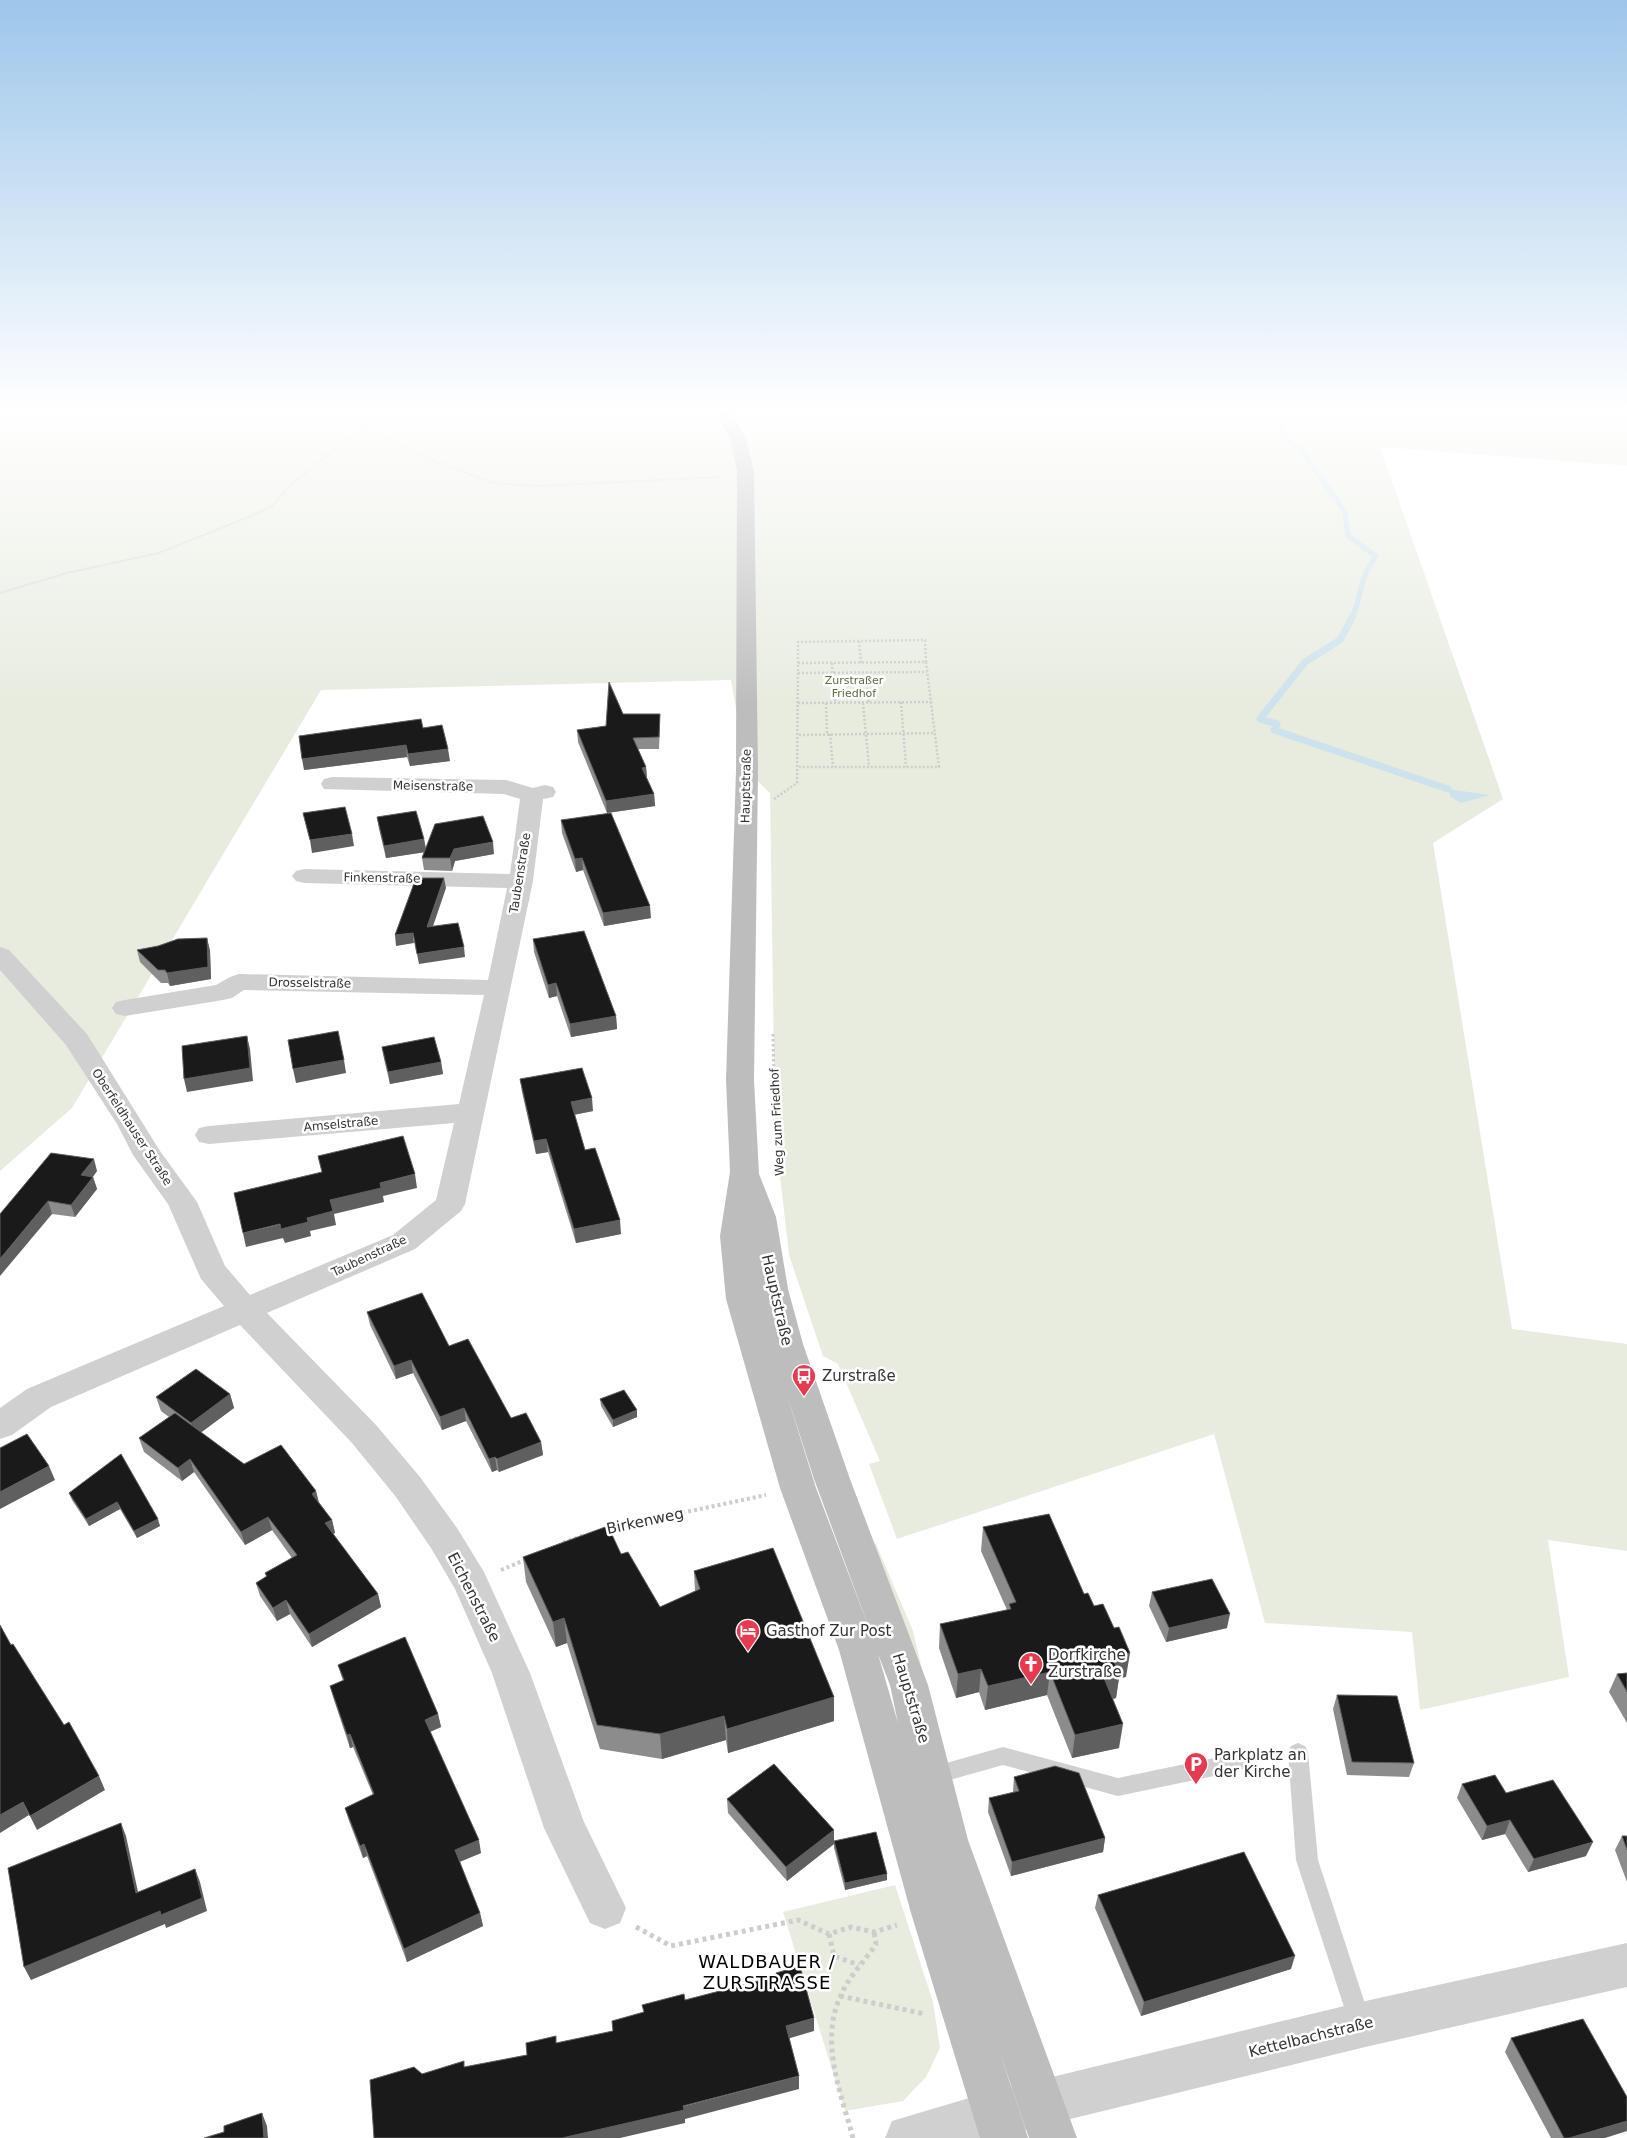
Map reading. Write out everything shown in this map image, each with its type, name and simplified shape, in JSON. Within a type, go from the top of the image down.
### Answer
[{"type":"main road","name":"Hauptstraße","points":[[745,506],[747,771],[740,1080],[745,1172],[735,1236],[742,1299],[798,1488],[858,1650],[896,1786],[1000,2126]]},
{"type":"main road","name":"Hauptstraße","points":[[745,1172],[760,1217],[772,1289],[787,1344],[844,1511],[909,1684],[933,1775],[947,1840],[1047,2120]]},
{"type":"street","name":"Meisenstraße","points":[[332,784],[506,788],[539,794]]},
{"type":"street","name":"Taubenstraße","points":[[0,1426],[40,1398],[404,1242],[450,1204],[499,988],[539,794]]},
{"type":"street","name":"Finkenstraße","points":[[304,876],[521,881]]},
{"type":"street","name":"Oberfeldhauser Straße","points":[[0,955],[42,1004],[77,1040],[131,1124],[148,1155],[182,1202],[212,1271],[246,1311]]},
{"type":"street","name":"Drosselstraße","points":[[125,1008],[223,992],[239,982],[499,988]]},
{"type":"street","name":"Amselstraße","points":[[209,1135],[472,1112]]},
{"type":"street","name":"Eichenstraße","points":[[246,1311],[364,1434],[408,1487],[444,1538],[471,1583],[511,1673],[565,1828],[605,1908]]},
{"type":"street","name":"Kettelbachstraße","points":[[909,2138],[1047,2120],[1361,2025],[1627,1965]]},
{"type":"lane","points":[[1298,1752],[1307,1860],[1361,2025]]},
{"type":"lane","points":[[896,1786],[1002,1756],[1118,1787],[1238,1762]]},
{"type":"path","points":[[0,593],[19,590],[67,573],[130,561],[159,553],[272,506]]},
{"type":"path","points":[[747,771],[770,793],[770,802],[797,783],[799,767],[798,642],[925,640],[939,768],[799,767]]},
{"type":"path","points":[[858,641],[861,662]]},
{"type":"path","points":[[798,663],[926,662]]},
{"type":"path","points":[[832,663],[835,703]]},
{"type":"path","points":[[867,672],[869,703]]},
{"type":"path","points":[[798,673],[927,672]]},
{"type":"path","points":[[901,702],[906,767]]},
{"type":"path","points":[[798,703],[931,702]]},
{"type":"path","points":[[826,703],[828,734],[834,767]]},
{"type":"path","points":[[863,703],[869,767]]},
{"type":"path","points":[[799,735],[935,733]]},
{"type":"path","name":"Weg zum Friedhof","points":[[773,1032],[775,1131],[782,1188]]},
{"type":"path","name":"Birkenweg","points":[[605,1530],[798,1488]]},
{"type":"path","points":[[556,1546],[588,1534]]},
{"type":"path","points":[[471,1583],[530,1557]]},
{"type":"path","points":[[605,1908],[671,1946],[798,1920],[829,1934],[851,1927],[874,1932],[934,1913]]},
{"type":"path","points":[[853,2138],[830,2045],[835,2011],[840,1996],[859,1965],[867,1960],[876,1944],[874,1932]]},
{"type":"path","points":[[829,1934],[834,1956],[859,1965]]},
{"type":"path","points":[[840,1996],[926,2015],[963,2008]]},
{"type":"green space","name":"Zurstraßer Friedhof","points":[[0,506],[1401,506],[1503,799],[1433,843],[1512,1329],[1627,1344],[1627,1551],[1548,1540],[1569,1677],[1420,1710],[1412,1632],[1265,1623],[1214,1434],[897,1539],[869,1464],[880,1461],[838,1364],[823,1356],[789,1255],[775,1131],[770,793],[747,771],[731,680],[321,690],[72,1108],[0,1171]]},
{"type":"green space","points":[[876,1544],[913,1631],[925,1682],[870,1545]]},
{"type":"green space","points":[[895,1885],[933,2002],[940,2048],[926,2077],[903,2101],[845,2111],[783,1912]]},
{"type":"water","points":[[1448,789],[1490,795],[1461,803],[1451,797]]},
{"type":"building","points":[[609,682],[623,714],[660,714],[659,737],[633,738],[646,767],[642,768],[654,794],[606,801],[577,730],[606,726]]},
{"type":"building","points":[[421,719],[423,728],[442,725],[448,749],[408,754],[406,745],[302,759],[299,736]]},
{"type":"building","points":[[345,807],[352,834],[310,840],[303,813]]},
{"type":"building","points":[[416,811],[424,839],[384,846],[377,817]]},
{"type":"building","points":[[611,813],[650,906],[603,913],[582,858],[575,859],[561,820]]},
{"type":"building","points":[[483,816],[493,842],[454,849],[450,858],[422,858],[435,824]]},
{"type":"building","points":[[416,878],[444,878],[427,927],[458,923],[464,947],[417,954],[413,933],[395,935]]},
{"type":"building","points":[[584,931],[616,1016],[570,1024],[556,983],[548,985],[533,939]]},
{"type":"building","points":[[207,938],[208,967],[167,973],[165,970],[158,970],[137,950],[158,946],[178,939]]},
{"type":"building","points":[[338,1031],[344,1060],[293,1069],[288,1040]]},
{"type":"building","points":[[247,1036],[250,1068],[184,1079],[182,1046]]},
{"type":"building","points":[[434,1037],[441,1062],[388,1072],[382,1047]]},
{"type":"building","points":[[582,1068],[592,1098],[571,1102],[585,1150],[595,1148],[620,1220],[574,1229],[546,1139],[534,1141],[520,1079]]},
{"type":"building","points":[[403,1136],[415,1174],[380,1183],[381,1188],[330,1200],[333,1211],[307,1218],[308,1222],[281,1229],[280,1224],[243,1233],[234,1193],[322,1172],[318,1156]]},
{"type":"building","points":[[51,1153],[94,1159],[81,1175],[93,1177],[71,1205],[48,1201],[0,1259],[0,1214]]},
{"type":"building","points":[[422,1293],[449,1346],[468,1339],[511,1418],[526,1413],[541,1442],[497,1459],[495,1457],[489,1459],[464,1408],[440,1417],[411,1360],[394,1366],[367,1312]]},
{"type":"building","points":[[196,1369],[230,1394],[191,1423],[156,1397]]},
{"type":"building","points":[[624,1390],[637,1410],[613,1420],[600,1399]]},
{"type":"building","points":[[175,1413],[244,1464],[281,1445],[316,1491],[312,1494],[332,1520],[325,1523],[378,1594],[309,1634],[286,1600],[273,1608],[256,1583],[267,1576],[265,1573],[297,1555],[268,1517],[241,1532],[190,1459],[178,1468],[139,1438]]},
{"type":"building","points":[[27,1434],[49,1466],[0,1492],[0,1448]]},
{"type":"building","points":[[121,1454],[158,1519],[134,1531],[117,1502],[86,1519],[69,1493]]},
{"type":"building","points":[[1049,1514],[1084,1594],[1088,1593],[1094,1606],[1103,1604],[1114,1628],[1119,1627],[1130,1653],[1112,1657],[1120,1675],[1104,1678],[1123,1724],[1075,1735],[1050,1672],[988,1686],[981,1669],[958,1674],[940,1624],[1011,1609],[1009,1604],[1016,1602],[983,1527]]},
{"type":"building","points":[[608,1526],[621,1554],[628,1552],[660,1607],[700,1589],[694,1571],[773,1548],[834,1697],[727,1729],[724,1716],[660,1734],[597,1725],[564,1618],[553,1622],[523,1557]]},
{"type":"building","points":[[1212,1579],[1230,1614],[1169,1628],[1152,1592]]},
{"type":"building","points":[[0,1625],[11,1645],[13,1644],[64,1725],[69,1722],[99,1776],[30,1816],[23,1802],[0,1815]]},
{"type":"building","points":[[405,1637],[438,1714],[425,1720],[479,1840],[455,1850],[480,1913],[404,1949],[364,1844],[360,1846],[345,1808],[374,1794],[350,1734],[347,1735],[330,1686],[344,1680],[338,1665]]},
{"type":"building","points":[[1627,1673],[1627,1692],[1617,1674]]},
{"type":"building","points":[[1337,1695],[1397,1696],[1414,1763],[1352,1762]]},
{"type":"building","points":[[774,1764],[834,1830],[786,1867],[727,1799]]},
{"type":"building","points":[[1055,1766],[1079,1773],[1105,1838],[1012,1862],[989,1798],[1019,1791],[1014,1777]]},
{"type":"building","points":[[1495,1775],[1506,1793],[1553,1780],[1593,1842],[1534,1859],[1510,1820],[1487,1826],[1462,1784]]},
{"type":"building","points":[[121,1823],[136,1893],[195,1869],[202,1898],[161,1915],[160,1911],[24,1967],[8,1868]]},
{"type":"building","points":[[876,1832],[887,1874],[845,1883],[834,1841]]},
{"type":"building","points":[[1622,1836],[1627,1836],[1627,1850]]},
{"type":"building","points":[[1244,1852],[1295,1956],[1144,2002],[1098,1895]]},
{"type":"building","points":[[800,1966],[814,2018],[786,2026],[799,2076],[683,2106],[684,2110],[562,2138],[374,2138],[370,2080],[414,2067],[422,2074],[464,2061],[464,2067],[527,2055],[526,2043],[556,2036],[556,2043],[613,2031],[612,2021],[644,2012],[642,2005],[684,1994],[685,2000],[777,1976],[776,1973]]},
{"type":"building","points":[[1583,2019],[1627,2097],[1627,2121],[1564,2138],[1511,2038]]},
{"type":"building","points":[[262,2113],[264,2138],[204,2138],[224,2132],[224,2126]]},
{"type":"waterway","points":[[1341,506],[1345,512],[1348,536],[1376,556],[1365,575],[1352,617]]},
{"type":"waterway","points":[[1353,616],[1340,640],[1305,662],[1260,719],[1277,724],[1274,730],[1448,789]]},
{"type":"place","name":"Zurstraße","points":[[804,1397]]},
{"type":"place","name":"Gasthof Zur Post","points":[[748,1652]]},
{"type":"place","name":"Dorfkirche Zurstraße","points":[[1031,1685]]},
{"type":"place","name":"Parkplatz an der Kirche","points":[[1196,1785]]},
{"type":"district","name":"WALDBAUER / ZURSTRASSE","points":[[767,1971]]}]
